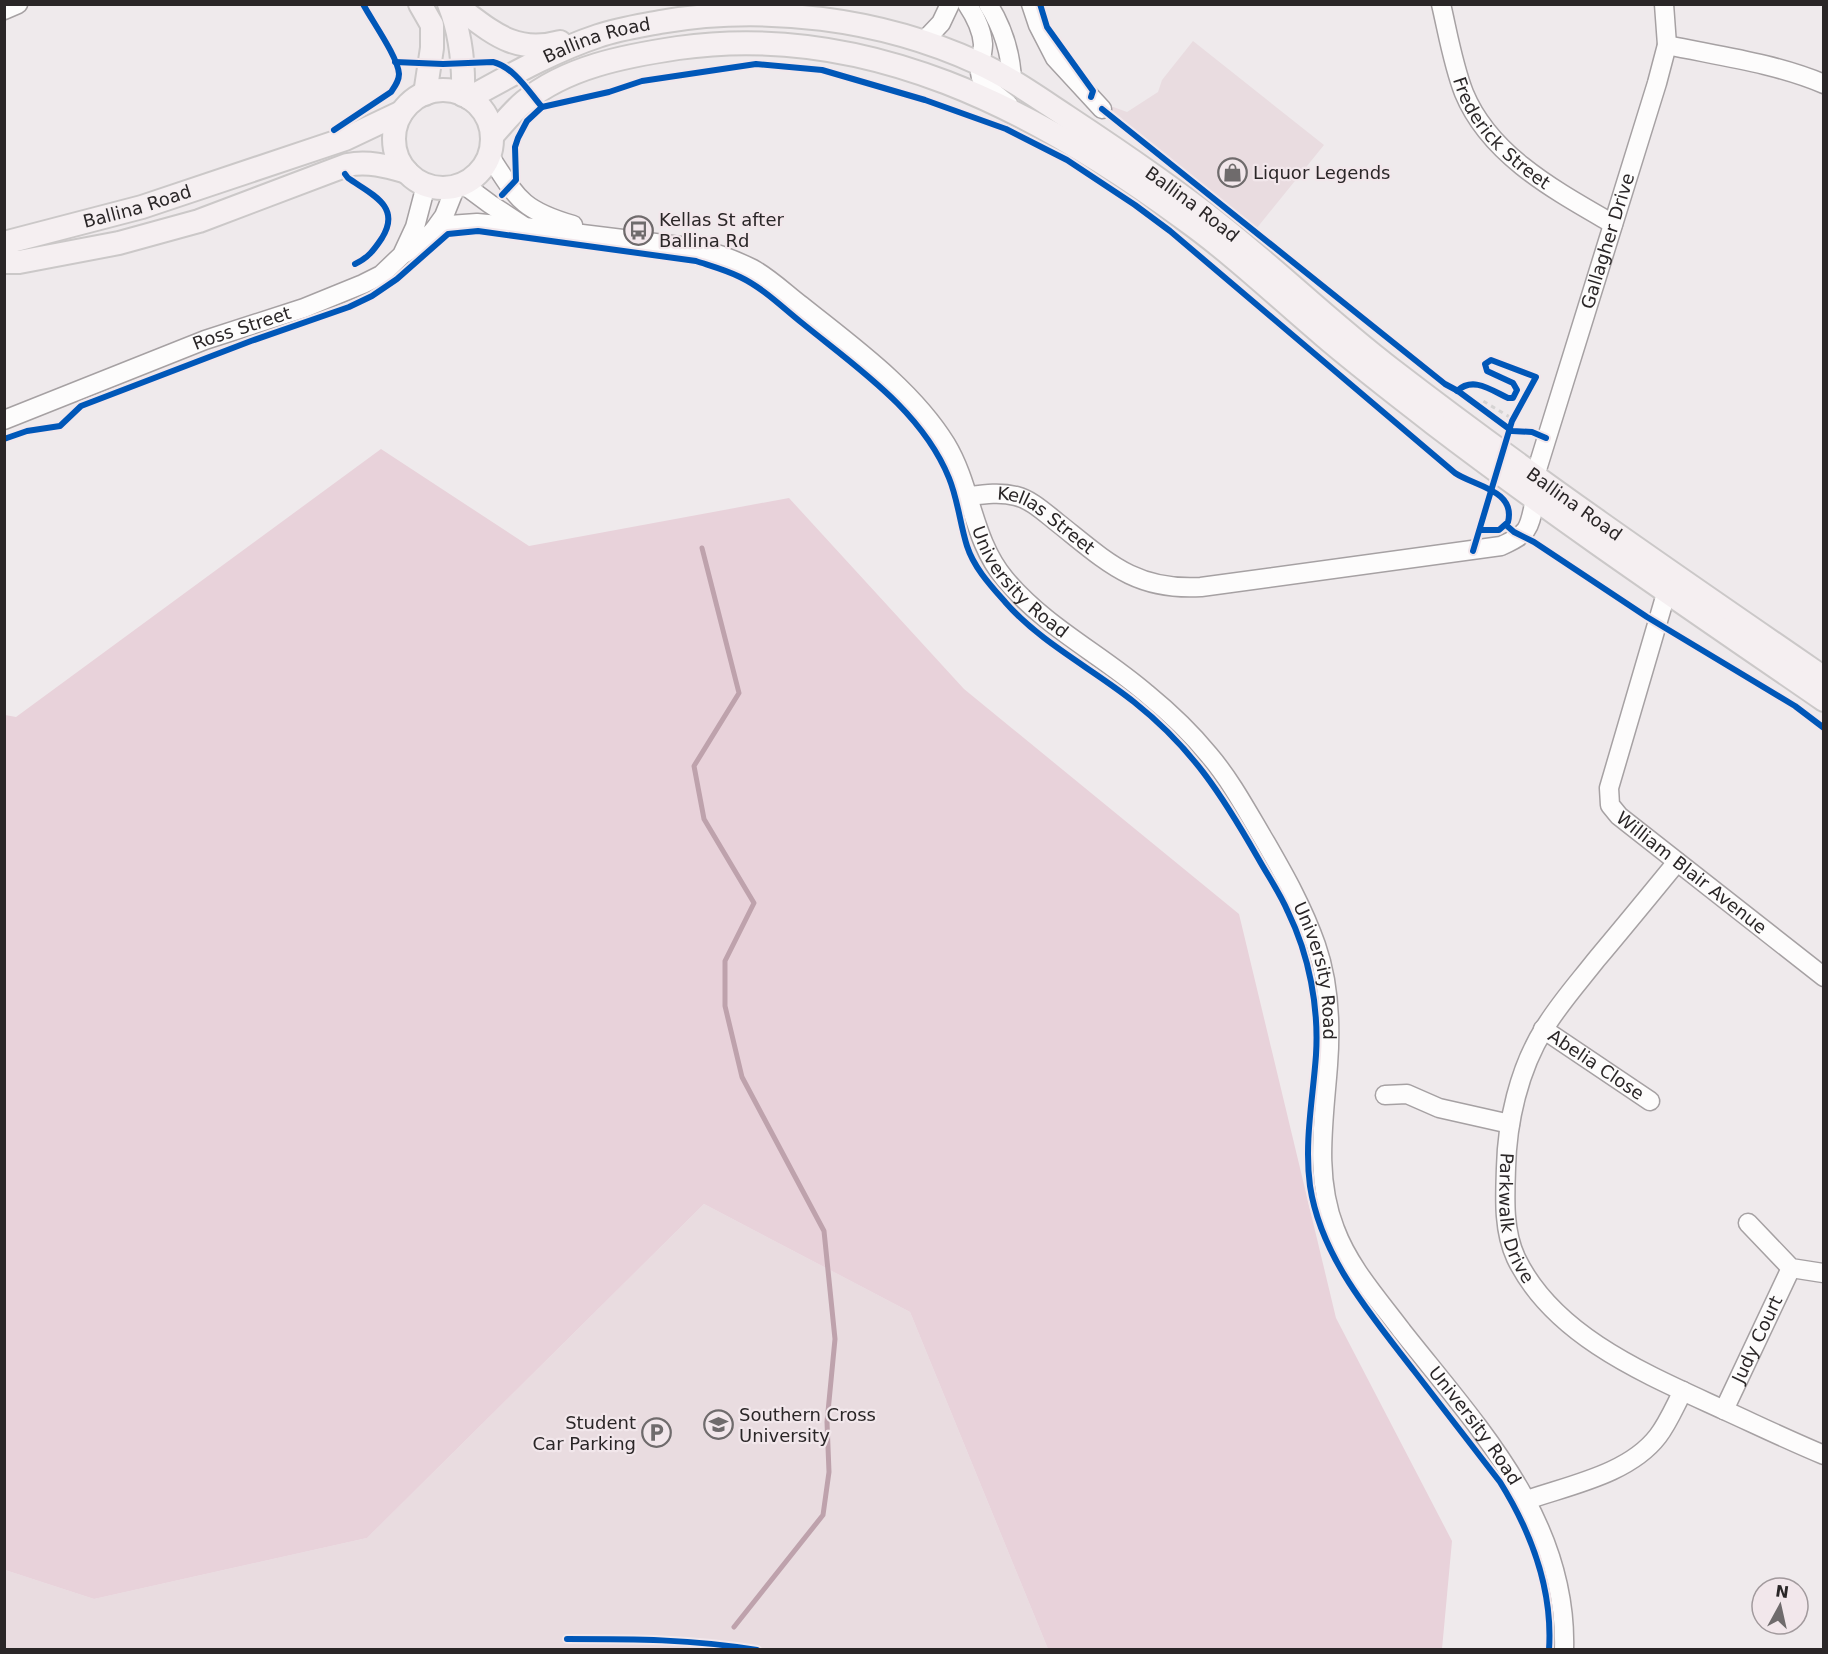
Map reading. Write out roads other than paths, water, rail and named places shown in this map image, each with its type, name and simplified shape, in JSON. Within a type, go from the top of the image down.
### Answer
[{"type":"main road","points":[[420,4],[432,25],[432,48],[425,94]]},
{"type":"main road","points":[[449,4],[458,31],[466,96]]},
{"type":"main road","points":[[454,4],[499,37],[523,46],[534,47],[598,36]]},
{"type":"main road","name":"Ballina Road","points":[[466,96],[531,64],[598,36],[627,28],[689,17],[752,14],[811,17],[868,27],[923,42],[981,64],[1012,81],[1156,177],[1221,226],[1388,367],[1534,476],[1824,700]]},
{"type":"main road","name":"Ballina Road","points":[[490,146],[522,103],[554,81],[609,62],[702,45],[773,44],[834,50],[890,63],[948,82],[1023,116],[1124,177],[1187,220],[1328,339],[1535,499],[1824,678]]},
{"type":"main road","points":[[444,90],[466,96],[485,114],[490,146],[482,169],[460,185],[441,188],[426,185],[407,172],[398,158],[394,142],[396,125],[402,112],[412,101],[425,94],[444,90]]},
{"type":"main road","name":"Ballina Road","points":[[4,243],[142,207],[345,139],[402,112]]},
{"type":"main road","name":"Ballina Road","points":[[4,262],[19,262],[119,243],[199,221],[347,165],[380,164],[407,172]]},
{"type":"street","points":[[4,10],[18,4]]},
{"type":"street","points":[[432,25],[444,4]]},
{"type":"street","points":[[923,42],[941,23],[950,4]]},
{"type":"street","points":[[967,4],[979,27],[983,45],[980,73],[982,80],[1023,116]]},
{"type":"street","points":[[988,4],[1006,40],[1012,67],[1012,81]]},
{"type":"street","points":[[1031,4],[1038,26],[1056,58],[1102,109]]},
{"type":"street","name":"Frederick Street","points":[[1441,4],[1455,63],[1465,93],[1478,119],[1501,146],[1529,172],[1613,224]]},
{"type":"street","name":"Gallagher Drive","points":[[1534,476],[1654,94],[1667,45],[1664,4]]},
{"type":"street","points":[[1667,45],[1766,66],[1805,76],[1824,84]]},
{"type":"street","name":"Kellas Street","points":[[490,146],[513,191],[529,208],[556,220],[621,238]]},
{"type":"street","name":"Ross Street","points":[[4,420],[205,339],[304,308],[360,286],[381,274],[402,255],[415,227],[426,185]]},
{"type":"street","points":[[434,230],[460,185]]},
{"type":"street","name":"Kellas Street","points":[[460,185],[525,227]]},
{"type":"street","name":"Kellas Street","points":[[402,255],[421,243],[434,230],[463,223],[525,227],[696,248],[718,254],[758,271],[851,345],[916,404],[947,446],[970,496],[1001,494],[1017,496],[1032,503],[1107,562],[1153,585],[1178,589],[1213,586],[1501,546],[1519,538],[1527,531],[1535,499]]},
{"type":"street","name":"University Road","points":[[970,496],[980,539],[1002,576],[1037,613],[1145,691],[1210,755],[1237,794],[1288,881],[1305,915],[1318,952],[1326,991],[1330,1030],[1321,1154],[1325,1192],[1334,1228],[1348,1256],[1370,1290],[1487,1439],[1527,1500],[1555,1565],[1563,1601],[1564,1650]]},
{"type":"street","name":"William Blair Avenue","points":[[1670,583],[1608,796],[1610,805],[1619,816],[1824,977]]},
{"type":"street","name":"Parkwalk Drive","points":[[1677,862],[1567,996],[1543,1029],[1528,1060],[1510,1124],[1506,1157],[1506,1225],[1515,1255],[1532,1288],[1562,1317],[1596,1344],[1683,1391],[1824,1455]]},
{"type":"street","name":"Abelia Close","points":[[1543,1029],[1650,1101]]},
{"type":"street","points":[[1385,1095],[1407,1094],[1439,1108],[1510,1124]]},
{"type":"street","points":[[1748,1223],[1791,1268],[1823,1273]]},
{"type":"street","name":"Judy Court","points":[[1724,1410],[1791,1268]]},
{"type":"street","points":[[1527,1500],[1618,1468],[1639,1455],[1659,1436],[1683,1391]]},
{"type":"waterway","points":[[702,548],[739,693],[694,766],[704,819],[754,903],[725,961],[725,1006],[742,1077],[824,1231],[835,1339],[827,1422],[829,1472],[823,1515],[734,1627]]},
{"type":"place","name":"Liquor Legends","points":[[1232,173]]},
{"type":"place","name":"Kellas St after Ballina Rd","points":[[638,230]]},
{"type":"place","name":"Southern Cross University","points":[[718,1425]]},
{"type":"place","name":"Student Car Parking","points":[[657,1433]]}]
